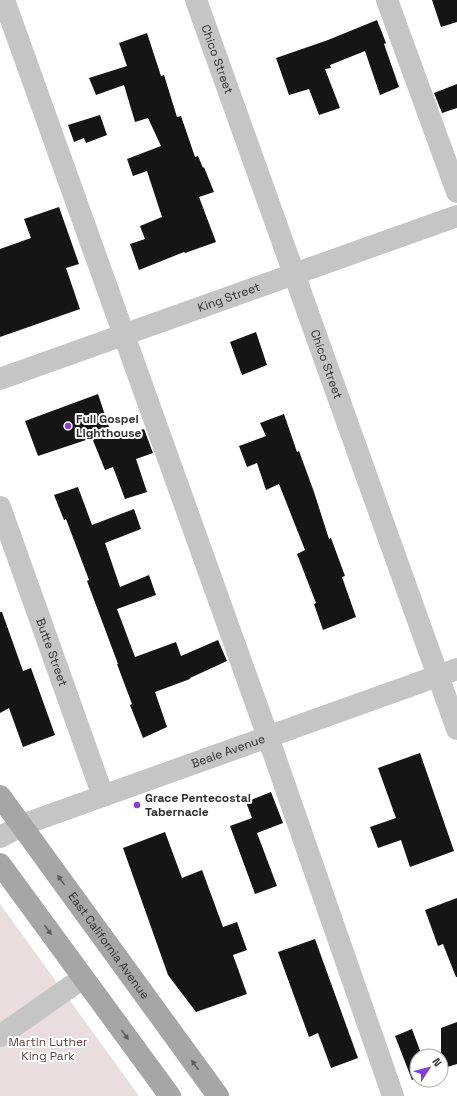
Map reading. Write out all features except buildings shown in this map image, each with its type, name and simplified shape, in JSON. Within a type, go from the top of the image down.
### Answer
[{"type":"main road","name":"East California Avenue","points":[[0,796],[218,1096]]},
{"type":"main road","points":[[0,864],[170,1096]]},
{"type":"street","points":[[4,0],[268,737],[393,1096]]},
{"type":"street","name":"Chico Street","points":[[196,0],[294,274],[447,672],[457,729]]},
{"type":"street","points":[[387,0],[457,192]]},
{"type":"street","name":"King Street","points":[[0,379],[457,216]]},
{"type":"street","name":"Butte Street","points":[[0,507],[103,796]]},
{"type":"street","name":"Beale Avenue","points":[[0,837],[22,825],[447,672]]},
{"type":"street","points":[[0,1036],[83,978]]},
{"type":"green space","name":"Martin Luther King Park","points":[[0,904],[139,1096],[0,1096]]},
{"type":"place","name":"Full Gospel Lighthouse","points":[[68,426]]},
{"type":"place","name":"Grace Pentecostal Tabernacle","points":[[137,805]]}]
